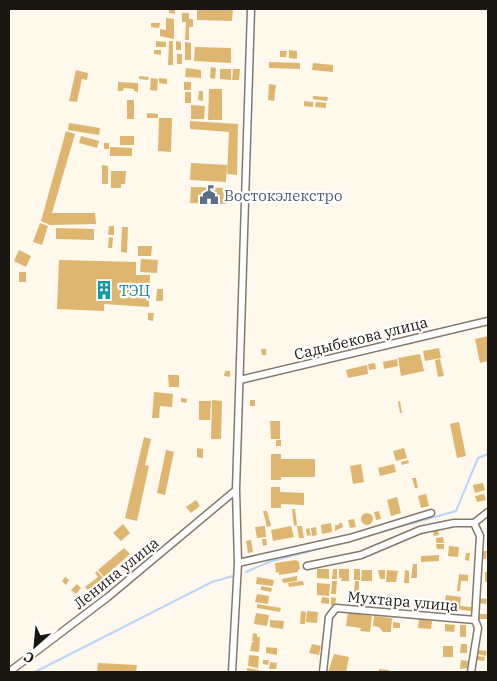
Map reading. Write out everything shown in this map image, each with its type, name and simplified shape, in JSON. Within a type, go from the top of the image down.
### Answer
[{"type":"street","points":[[232,672],[238,563],[236,490],[251,9]]},
{"type":"street","name":"Садыбекова улица","points":[[240,380],[488,321]]},
{"type":"street","name":"Ленина улица","points":[[9,672],[108,596],[236,490]]},
{"type":"street","points":[[306,566],[361,555],[420,530],[454,523],[474,523],[488,512]]},
{"type":"street","points":[[238,563],[350,538],[432,514]]},
{"type":"street","points":[[471,672],[478,628],[475,620],[480,536],[474,523]]},
{"type":"street","name":"Мухтара улица","points":[[323,672],[329,617],[336,608],[475,620]]},
{"type":"building","points":[[169,9],[175,9],[175,14],[169,13]]},
{"type":"building","points":[[197,9],[233,9],[232,21],[197,20]]},
{"type":"building","points":[[182,13],[189,13],[189,19],[193,19],[193,27],[189,27],[189,40],[185,40],[186,22],[182,22]]},
{"type":"building","points":[[166,18],[174,19],[174,39],[160,36],[160,29],[166,30]]},
{"type":"building","points":[[151,23],[160,23],[159,28],[151,27]]},
{"type":"building","points":[[156,41],[166,42],[166,47],[156,47]]},
{"type":"building","points":[[169,41],[173,41],[173,65],[168,65]]},
{"type":"building","points":[[176,41],[181,42],[181,50],[176,50]]},
{"type":"building","points":[[185,42],[191,43],[191,60],[185,60]]},
{"type":"building","points":[[195,47],[231,48],[231,63],[194,61]]},
{"type":"building","points":[[154,50],[161,50],[161,55],[154,54]]},
{"type":"building","points":[[289,50],[297,51],[297,59],[289,58]]},
{"type":"building","points":[[280,51],[287,51],[286,57],[280,57]]},
{"type":"building","points":[[177,54],[182,54],[182,64],[177,64]]},
{"type":"building","points":[[269,62],[300,63],[300,69],[269,68]]},
{"type":"building","points":[[313,63],[333,65],[333,72],[312,70]]},
{"type":"building","points":[[211,67],[216,68],[215,79],[210,78]]},
{"type":"building","points":[[186,68],[201,70],[201,78],[185,77]]},
{"type":"building","points":[[220,69],[231,69],[231,80],[220,79]]},
{"type":"building","points":[[233,69],[240,69],[239,80],[232,80]]},
{"type":"building","points":[[76,70],[88,73],[87,80],[82,79],[77,102],[69,101]]},
{"type":"building","points":[[139,76],[149,77],[148,80],[139,79]]},
{"type":"building","points":[[151,78],[158,79],[157,91],[150,90]]},
{"type":"building","points":[[159,78],[167,79],[167,84],[159,83]]},
{"type":"building","points":[[118,82],[138,83],[138,92],[134,91],[134,89],[124,88],[123,91],[118,91]]},
{"type":"building","points":[[184,82],[191,82],[191,90],[184,90]]},
{"type":"building","points":[[269,84],[276,85],[274,101],[268,100]]},
{"type":"building","points":[[209,89],[222,89],[222,120],[208,120]]},
{"type":"building","points":[[199,91],[203,91],[203,101],[198,100]]},
{"type":"building","points":[[185,92],[191,92],[191,103],[185,103]]},
{"type":"building","points":[[313,96],[328,97],[327,101],[313,99]]},
{"type":"building","points":[[127,100],[134,100],[134,119],[127,119]]},
{"type":"building","points":[[304,101],[313,102],[313,107],[304,106]]},
{"type":"building","points":[[316,102],[326,103],[326,108],[315,107]]},
{"type":"building","points":[[191,105],[205,106],[204,119],[191,119]]},
{"type":"building","points":[[147,113],[158,114],[158,118],[147,118]]},
{"type":"building","points":[[159,118],[172,118],[171,152],[158,151]]},
{"type":"building","points":[[190,121],[238,124],[237,175],[227,174],[229,132],[190,129]]},
{"type":"building","points":[[69,123],[100,128],[99,135],[68,130]]},
{"type":"building","points":[[66,131],[75,134],[52,213],[95,213],[96,224],[50,225],[41,221]]},
{"type":"building","points":[[81,136],[99,141],[97,148],[79,143]]},
{"type":"building","points":[[120,136],[134,136],[134,145],[120,145]]},
{"type":"building","points":[[104,143],[109,143],[109,149],[104,149]]},
{"type":"building","points":[[110,147],[132,148],[132,156],[110,156]]},
{"type":"building","points":[[191,163],[227,165],[226,182],[190,180]]},
{"type":"building","points":[[102,165],[108,166],[108,184],[102,184]]},
{"type":"building","points":[[111,171],[126,171],[125,184],[121,184],[121,188],[111,188]]},
{"type":"building","name":"Востокэлекстро","points":[[191,187],[227,188],[227,204],[190,203]]},
{"type":"building","points":[[40,223],[48,226],[42,245],[33,242]]},
{"type":"building","points":[[109,226],[114,226],[114,235],[108,235]]},
{"type":"building","points":[[122,227],[128,227],[127,253],[121,252]]},
{"type":"building","points":[[56,228],[94,229],[94,240],[56,239]]},
{"type":"building","points":[[109,237],[113,238],[112,248],[108,248]]},
{"type":"building","points":[[138,246],[152,246],[151,256],[138,256]]},
{"type":"building","points":[[19,250],[31,256],[26,267],[14,261]]},
{"type":"building","points":[[141,259],[158,260],[157,273],[140,272]]},
{"type":"building","name":"ТЭЦ","points":[[59,260],[136,262],[136,275],[150,275],[149,307],[104,304],[104,311],[57,309]]},
{"type":"building","points":[[19,272],[26,272],[26,282],[19,282]]},
{"type":"building","points":[[157,289],[163,289],[163,301],[156,301]]},
{"type":"building","points":[[148,313],[154,313],[153,321],[148,320]]},
{"type":"building","points":[[488,336],[488,361],[480,363],[475,339]]},
{"type":"building","points":[[439,348],[441,358],[425,361],[423,351]]},
{"type":"building","points":[[261,349],[266,349],[266,355],[262,355]]},
{"type":"building","points":[[420,354],[424,371],[401,376],[398,358]]},
{"type":"building","points":[[397,359],[398,366],[384,369],[383,362]]},
{"type":"building","points":[[440,359],[444,376],[438,377],[435,360]]},
{"type":"building","points":[[375,363],[376,369],[369,370],[368,364]]},
{"type":"building","points":[[367,365],[368,374],[348,378],[346,370]]},
{"type":"building","points":[[225,371],[230,371],[230,377],[224,376]]},
{"type":"building","points":[[168,375],[179,375],[179,387],[169,387]]},
{"type":"building","points":[[154,392],[173,394],[172,407],[160,406],[159,418],[152,418]]},
{"type":"building","points":[[181,398],[187,399],[186,403],[181,402]]},
{"type":"building","points":[[212,400],[222,401],[221,439],[211,439]]},
{"type":"building","points":[[250,400],[255,400],[255,406],[250,406]]},
{"type":"building","points":[[199,401],[211,401],[210,420],[199,420]]},
{"type":"building","points":[[400,401],[402,413],[400,413],[398,402]]},
{"type":"building","points":[[270,421],[280,421],[280,439],[271,439]]},
{"type":"building","points":[[459,422],[466,456],[457,458],[450,424]]},
{"type":"building","points":[[144,437],[151,439],[145,465],[149,466],[137,521],[125,518]]},
{"type":"building","points":[[276,440],[281,440],[281,446],[276,446]]},
{"type":"building","points":[[197,448],[203,449],[203,458],[197,457]]},
{"type":"building","points":[[404,448],[407,458],[396,461],[393,451]]},
{"type":"building","points":[[166,450],[174,452],[165,495],[157,493]]},
{"type":"building","points":[[271,454],[281,454],[281,459],[315,459],[315,477],[281,477],[281,480],[271,480]]},
{"type":"building","points":[[408,460],[409,463],[402,465],[401,462]]},
{"type":"building","points":[[361,464],[364,482],[353,484],[350,466]]},
{"type":"building","points":[[394,464],[396,472],[380,476],[378,468]]},
{"type":"building","points":[[412,478],[416,478],[418,488],[415,488]]},
{"type":"building","points":[[483,483],[485,490],[475,493],[473,485]]},
{"type":"building","points":[[271,487],[280,487],[280,492],[304,493],[304,505],[281,504],[281,508],[271,508]]},
{"type":"building","points":[[426,494],[429,506],[421,508],[418,496]]},
{"type":"building","points":[[484,494],[486,500],[477,502],[475,496]]},
{"type":"building","points":[[397,497],[401,513],[391,516],[387,500]]},
{"type":"building","points":[[196,500],[200,506],[191,513],[186,507]]},
{"type":"building","points":[[292,509],[295,509],[297,525],[294,526]]},
{"type":"building","points":[[263,511],[267,511],[271,526],[267,527]]},
{"type":"building","points":[[379,511],[381,519],[376,520],[374,512]]},
{"type":"building","points":[[367,513],[373,519],[367,525],[361,519]]},
{"type":"building","points":[[354,519],[356,527],[350,528],[348,520]]},
{"type":"building","points":[[331,523],[332,532],[322,534],[321,525]]},
{"type":"building","points":[[339,523],[342,523],[343,527],[335,531],[335,525],[339,525]]},
{"type":"building","points":[[123,524],[130,533],[121,541],[113,533]]},
{"type":"building","points":[[265,526],[266,537],[257,538],[255,527]]},
{"type":"building","points":[[291,526],[294,537],[273,541],[271,530]]},
{"type":"building","points":[[297,526],[302,526],[304,538],[299,538]]},
{"type":"building","points":[[316,527],[317,535],[312,536],[311,528]]},
{"type":"building","points":[[309,528],[311,535],[307,536],[306,529]]},
{"type":"building","points":[[438,529],[439,535],[434,536],[433,530]]},
{"type":"building","points":[[443,537],[444,543],[436,543],[436,538]]},
{"type":"building","points":[[262,539],[266,539],[267,545],[263,546]]},
{"type":"building","points":[[251,540],[253,552],[248,553],[246,541]]},
{"type":"building","points":[[436,544],[444,544],[444,549],[437,549]]},
{"type":"building","points":[[449,546],[459,547],[458,557],[448,556]]},
{"type":"building","points":[[143,547],[145,549],[137,556],[135,554]]},
{"type":"building","points":[[124,548],[130,554],[104,577],[98,570]]},
{"type":"building","points":[[483,551],[487,551],[486,559],[483,559]]},
{"type":"building","points":[[466,553],[470,553],[469,561],[465,560]]},
{"type":"building","points":[[439,555],[439,561],[421,562],[421,556]]},
{"type":"building","points":[[296,560],[299,562],[300,569],[298,572],[279,575],[279,572],[276,573],[275,563]]},
{"type":"building","points":[[413,564],[417,564],[417,578],[411,578]]},
{"type":"building","points":[[317,569],[329,569],[329,579],[317,578]]},
{"type":"building","points":[[333,569],[337,569],[337,579],[332,579]]},
{"type":"building","points":[[339,569],[349,569],[349,581],[341,581]]},
{"type":"building","points":[[354,569],[360,569],[360,580],[354,580]]},
{"type":"building","points":[[362,570],[372,570],[372,581],[361,581]]},
{"type":"building","points":[[378,570],[385,570],[385,579],[380,579]]},
{"type":"building","points":[[387,570],[398,571],[396,582],[386,582]]},
{"type":"building","points":[[405,570],[409,571],[409,583],[404,583]]},
{"type":"building","points":[[97,571],[103,578],[88,590],[85,587],[98,577],[95,573]]},
{"type":"building","points":[[485,572],[488,572],[488,582],[485,582]]},
{"type":"building","points":[[459,574],[468,575],[468,581],[461,581],[460,591],[457,591]]},
{"type":"building","points":[[297,576],[297,581],[283,583],[282,579]]},
{"type":"building","points":[[65,577],[69,580],[66,585],[62,581]]},
{"type":"building","points":[[257,577],[274,580],[273,586],[256,584]]},
{"type":"building","points":[[303,581],[304,585],[289,587],[288,583]]},
{"type":"building","points":[[332,581],[337,581],[336,594],[331,594]]},
{"type":"building","points":[[355,581],[359,581],[359,593],[354,592]]},
{"type":"building","points":[[317,583],[330,584],[329,596],[317,595]]},
{"type":"building","points":[[77,584],[81,588],[76,594],[71,590]]},
{"type":"building","points":[[261,586],[272,588],[271,592],[261,590]]},
{"type":"building","points":[[257,594],[269,596],[268,604],[255,602]]},
{"type":"building","points":[[355,594],[359,594],[358,602],[354,602]]},
{"type":"building","points":[[446,595],[461,597],[460,606],[471,607],[471,611],[444,608]]},
{"type":"building","points":[[322,597],[329,598],[329,604],[321,603]]},
{"type":"building","points":[[331,597],[336,598],[335,606],[331,605]]},
{"type":"building","points":[[480,598],[487,599],[486,604],[479,603]]},
{"type":"building","points":[[257,604],[281,608],[280,612],[257,608]]},
{"type":"building","points":[[301,611],[306,612],[305,624],[300,624]]},
{"type":"building","points":[[307,611],[318,612],[317,623],[306,622]]},
{"type":"building","points":[[348,612],[372,616],[370,632],[360,631],[361,628],[346,626]]},
{"type":"building","points":[[256,613],[269,615],[267,626],[254,624]]},
{"type":"building","points":[[478,614],[487,614],[487,619],[478,619]]},
{"type":"building","points":[[374,616],[392,618],[391,632],[383,632],[379,627],[373,626]]},
{"type":"building","points":[[419,619],[432,621],[431,629],[418,628]]},
{"type":"building","points":[[270,620],[284,621],[283,629],[270,627]]},
{"type":"building","points":[[393,622],[400,623],[400,628],[393,628]]},
{"type":"building","points":[[445,624],[455,625],[454,632],[445,631]]},
{"type":"building","points":[[460,625],[466,625],[466,637],[460,637]]},
{"type":"building","points":[[253,633],[260,637],[259,652],[250,651],[252,642],[256,642],[252,641]]},
{"type":"building","points":[[312,644],[321,646],[319,655],[309,653]]},
{"type":"building","points":[[461,644],[467,644],[467,653],[460,653]]},
{"type":"building","points":[[443,646],[453,646],[453,657],[443,657]]},
{"type":"building","points":[[266,647],[277,648],[277,655],[266,653]]},
{"type":"building","points":[[478,650],[487,651],[486,656],[478,654]]},
{"type":"building","points":[[334,654],[349,657],[346,672],[328,672]]},
{"type":"building","points":[[249,655],[259,656],[258,668],[248,666]]},
{"type":"building","points":[[478,656],[485,657],[484,661],[477,660]]},
{"type":"building","points":[[263,660],[269,660],[268,665],[263,664]]},
{"type":"building","points":[[461,660],[468,661],[467,668],[460,669]]},
{"type":"building","points":[[270,662],[277,663],[276,669],[269,669]]},
{"type":"building","points":[[98,663],[137,665],[136,672],[97,671]]},
{"type":"building","points":[[247,668],[259,670],[259,672],[247,672]]},
{"type":"building","points":[[379,669],[389,670],[389,672],[379,672]]},
{"type":"waterway","points":[[377,533],[456,511],[478,458],[488,454]]},
{"type":"waterway","points":[[246,572],[269,562],[329,546]]},
{"type":"waterway","points":[[35,672],[212,582],[233,576]]},
{"type":"place","name":"Востокэлекстро","points":[[209,195]]},
{"type":"place","name":"ТЭЦ","points":[[104,290]]}]
